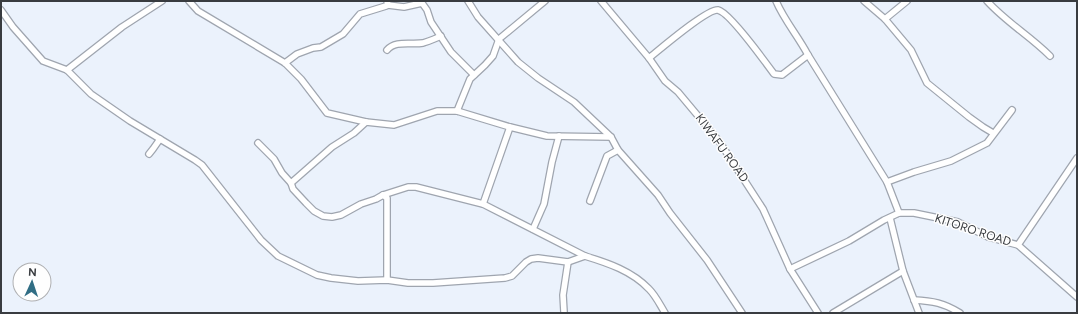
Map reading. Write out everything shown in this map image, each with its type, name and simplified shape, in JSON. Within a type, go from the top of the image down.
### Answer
[{"type":"street","points":[[67,70],[122,27],[162,1]]},
{"type":"street","points":[[189,1],[198,11],[285,62],[301,79],[327,113],[366,122],[394,125],[437,111],[457,111],[510,127],[547,136],[611,137]]},
{"type":"street","points":[[468,1],[478,17],[518,62],[538,78],[574,102],[611,137],[618,150],[658,195],[670,213],[707,260],[742,313]]},
{"type":"street","points":[[457,111],[470,79],[493,56],[499,39],[544,1]]},
{"type":"street","name":"KIWAFU ROAD","points":[[601,1],[649,58],[665,81],[678,92],[719,141],[764,209],[790,269],[818,313]]},
{"type":"street","points":[[776,1],[782,14],[798,37],[887,182],[898,213],[850,241],[790,269]]},
{"type":"street","points":[[864,1],[885,19],[911,50],[927,83],[969,117],[993,133]]},
{"type":"street","points":[[885,19],[907,1]]},
{"type":"street","points":[[987,1],[1011,24],[1041,46],[1050,56]]},
{"type":"street","points":[[285,62],[297,54],[313,48],[321,47],[343,34],[360,14],[388,3],[404,6],[422,3],[427,10],[431,22],[451,52],[474,75]]},
{"type":"street","points":[[1,10],[13,27],[43,61],[67,70],[91,94],[130,121],[202,165],[257,235],[278,256],[317,275],[358,281],[387,280],[433,284],[505,278],[512,276],[531,259],[538,258],[568,262],[585,256]]},
{"type":"street","points":[[649,58],[677,35],[713,10],[722,12],[732,22],[774,74],[782,75],[808,55]]},
{"type":"street","points":[[387,50],[394,44],[422,43],[441,36]]},
{"type":"street","points":[[887,182],[914,172],[952,161],[987,143],[993,133],[1012,110]]},
{"type":"street","points":[[291,183],[332,148],[354,133],[366,122]]},
{"type":"street","points":[[483,204],[510,127]]},
{"type":"street","points":[[532,229],[544,204],[552,162],[559,136]]},
{"type":"street","points":[[149,154],[160,139]]},
{"type":"street","points":[[258,143],[274,160],[282,173],[291,183],[293,189],[314,211],[323,216],[341,216],[361,204],[383,195],[416,186],[483,204],[585,256],[621,269],[640,281],[650,290],[665,313]]},
{"type":"street","points":[[590,201],[607,156],[618,150]]},
{"type":"street","points":[[1018,245],[1077,158]]},
{"type":"street","points":[[383,195],[387,198],[387,280]]},
{"type":"street","name":"KITORO ROAD","points":[[898,213],[930,215],[958,222],[988,237],[1018,245],[1077,297]]},
{"type":"street","points":[[890,218],[903,270],[918,313]]},
{"type":"street","points":[[564,312],[564,295],[568,262]]},
{"type":"street","points":[[833,313],[903,270]]},
{"type":"street","points":[[914,300],[931,301],[946,305],[960,313]]}]
